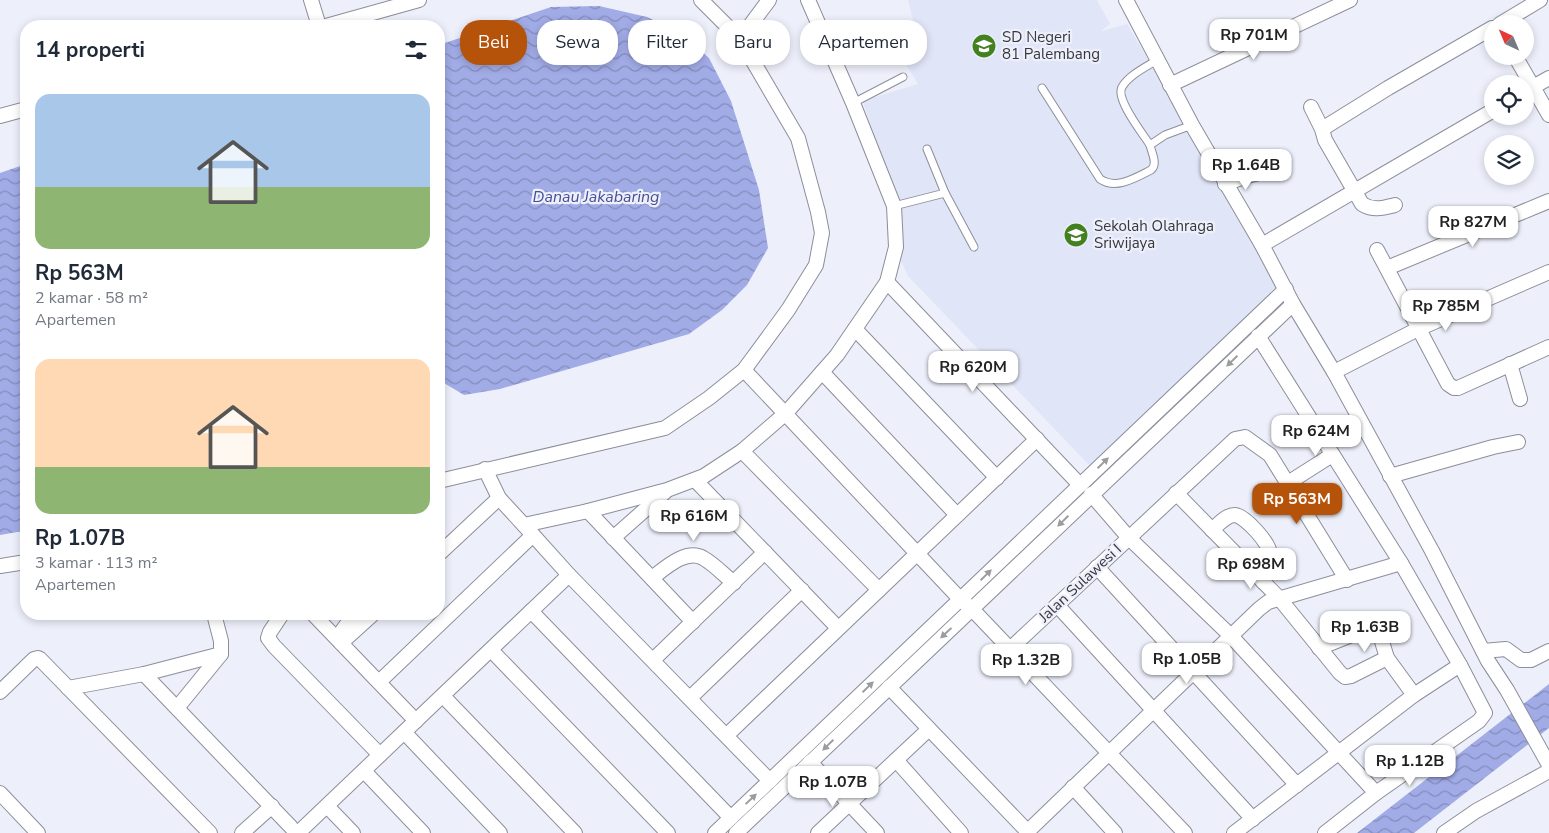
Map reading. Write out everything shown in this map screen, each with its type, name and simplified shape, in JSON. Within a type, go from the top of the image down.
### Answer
[{"type":"street","points":[[311,0],[317,20]]},
{"type":"street","points":[[347,20],[415,0]]},
{"type":"street","points":[[701,0],[721,20]]},
{"type":"street","points":[[754,20],[768,0]]},
{"type":"street","points":[[445,614],[528,530],[588,511],[667,490],[695,480],[742,451],[786,413],[837,355],[887,282],[896,247],[894,206],[853,103],[808,0]]},
{"type":"street","points":[[1126,0],[1192,125],[1262,245],[1293,304],[1334,372],[1483,651],[1548,762],[1444,833]]},
{"type":"street","points":[[1170,85],[1350,0]]},
{"type":"street","points":[[1515,15],[1540,0]]},
{"type":"street","points":[[1322,129],[1484,33]]},
{"type":"street","points":[[445,479],[665,428],[710,398],[744,370],[788,310],[816,265],[822,233],[798,138],[755,65]]},
{"type":"street","points":[[1534,87],[1549,78]]},
{"type":"street","points":[[1534,96],[1549,115]]},
{"type":"street","points":[[1311,107],[1322,129],[1325,140],[1362,204],[1367,207],[1376,208],[1395,205]]},
{"type":"street","points":[[0,116],[20,111]]},
{"type":"street","points":[[1262,245],[1484,116]]},
{"type":"street","points":[[1225,184],[1259,173]]},
{"type":"street","points":[[1387,268],[1549,201]]},
{"type":"street","points":[[1377,250],[1448,384],[1454,388],[1458,388],[1549,347]]},
{"type":"street","points":[[1334,372],[1418,329],[1549,272]]},
{"type":"street","points":[[887,282],[1086,490],[1129,538],[1231,636],[1376,793]]},
{"type":"street","points":[[736,833],[972,609],[1086,490],[1286,289]]},
{"type":"street","points":[[716,833],[961,600],[1293,304]]},
{"type":"street","points":[[854,329],[997,478]]},
{"type":"street","points":[[1258,336],[1401,563],[1484,707],[1485,712],[1484,717],[1376,793],[1325,833]]},
{"type":"street","points":[[1510,364],[1520,399]]},
{"type":"street","points":[[744,370],[1185,833]]},
{"type":"street","points":[[822,372],[957,515]]},
{"type":"street","name":"Jalan Sulawesi I","points":[[1010,649],[1235,439],[1245,438],[1270,455],[1347,580]]},
{"type":"street","points":[[727,735],[1037,439]]},
{"type":"street","points":[[1390,476],[1493,447],[1518,442]]},
{"type":"street","points":[[742,451],[879,590]]},
{"type":"street","points":[[1288,483],[1332,455]]},
{"type":"street","points":[[485,469],[499,498],[528,530],[770,781]]},
{"type":"street","points":[[695,480],[838,628]]},
{"type":"street","points":[[613,538],[667,490]]},
{"type":"street","points":[[1176,493],[1279,598],[1319,648],[1346,677],[1387,658]]},
{"type":"street","points":[[445,548],[499,498]]},
{"type":"street","points":[[588,511],[693,622]]},
{"type":"street","points":[[1212,530],[1226,517],[1240,516],[1265,540],[1270,554],[1263,582]]},
{"type":"street","points":[[445,540],[457,537]]},
{"type":"street","points":[[653,660],[765,552]]},
{"type":"street","points":[[652,578],[673,561],[688,556],[702,557],[734,583]]},
{"type":"street","points":[[0,566],[20,563]]},
{"type":"street","points":[[889,687],[1027,832],[1268,602],[1401,563]]},
{"type":"street","points":[[1097,567],[1297,786]]},
{"type":"street","points":[[144,674],[295,830],[327,806],[570,575]]},
{"type":"street","points":[[690,698],[802,590]]},
{"type":"street","points":[[1057,605],[1253,819]]},
{"type":"street","points":[[531,611],[731,818]]},
{"type":"street","points":[[177,708],[222,654],[222,641],[216,620]]},
{"type":"street","points":[[278,620],[268,638],[274,646],[380,755]]},
{"type":"street","points":[[319,620],[416,721]]},
{"type":"street","points":[[339,641],[351,620]]},
{"type":"street","points":[[339,641],[365,620]]},
{"type":"street","points":[[378,682],[439,620]]},
{"type":"street","points":[[1319,648],[1354,634],[1373,630],[1380,635],[1387,658],[1414,695]]},
{"type":"street","points":[[1483,651],[1506,649],[1521,660],[1531,660],[1549,650]]},
{"type":"street","points":[[491,650],[668,833]]},
{"type":"street","points":[[68,688],[144,674],[222,654]]},
{"type":"street","points":[[0,692],[38,658],[210,833]]},
{"type":"street","points":[[1234,833],[1414,695],[1460,665]]},
{"type":"street","points":[[443,696],[575,833]]},
{"type":"street","points":[[818,833],[929,729]]},
{"type":"street","points":[[404,732],[500,833]]},
{"type":"street","points":[[896,760],[961,833]]},
{"type":"street","points":[[810,762],[877,833]]},
{"type":"street","points":[[364,771],[423,833]]},
{"type":"street","points":[[1073,787],[1115,833]]},
{"type":"street","points":[[0,792],[38,833]]},
{"type":"street","points":[[242,833],[272,806]]},
{"type":"street","points":[[327,806],[353,833]]},
{"type":"lane","points":[[1042,88],[1100,179],[1110,183],[1123,182],[1151,170],[1155,164],[1150,146],[1125,106],[1120,93],[1123,86],[1133,76],[1157,60]]},
{"type":"lane","points":[[853,103],[903,77]]},
{"type":"lane","points":[[1150,146],[1165,135],[1192,125]]},
{"type":"lane","points":[[927,149],[944,193],[974,247]]},
{"type":"lane","points":[[894,206],[944,193]]},
{"type":"shaded area","name":"Sekolah Olahraga Sriwijaya","points":[[908,0],[1097,0],[1110,24],[1100,32],[1127,24],[1258,245],[1279,286],[1093,464],[1089,465],[908,276],[901,261],[900,211],[897,193],[880,155],[863,102],[918,84],[906,65],[927,65],[927,20],[913,20]]},
{"type":"water","name":"Danau Jakabaring","points":[[599,6],[653,20],[628,20],[628,65],[706,65],[706,55],[709,58],[731,101],[759,190],[768,248],[747,285],[722,310],[689,334],[500,389],[464,395],[445,384],[445,43],[460,38],[460,65],[527,65],[527,20],[513,20],[551,7]]},
{"type":"water","points":[[20,166],[20,532],[0,535],[0,173]]},
{"type":"water","points":[[1549,684],[1549,728],[1414,833],[1357,833]]},
{"type":"place","name":"SD Negeri 81 Palembang","points":[[984,46]]},
{"type":"place","name":"Sekolah Olahraga Sriwijaya","points":[[1076,235]]}]
